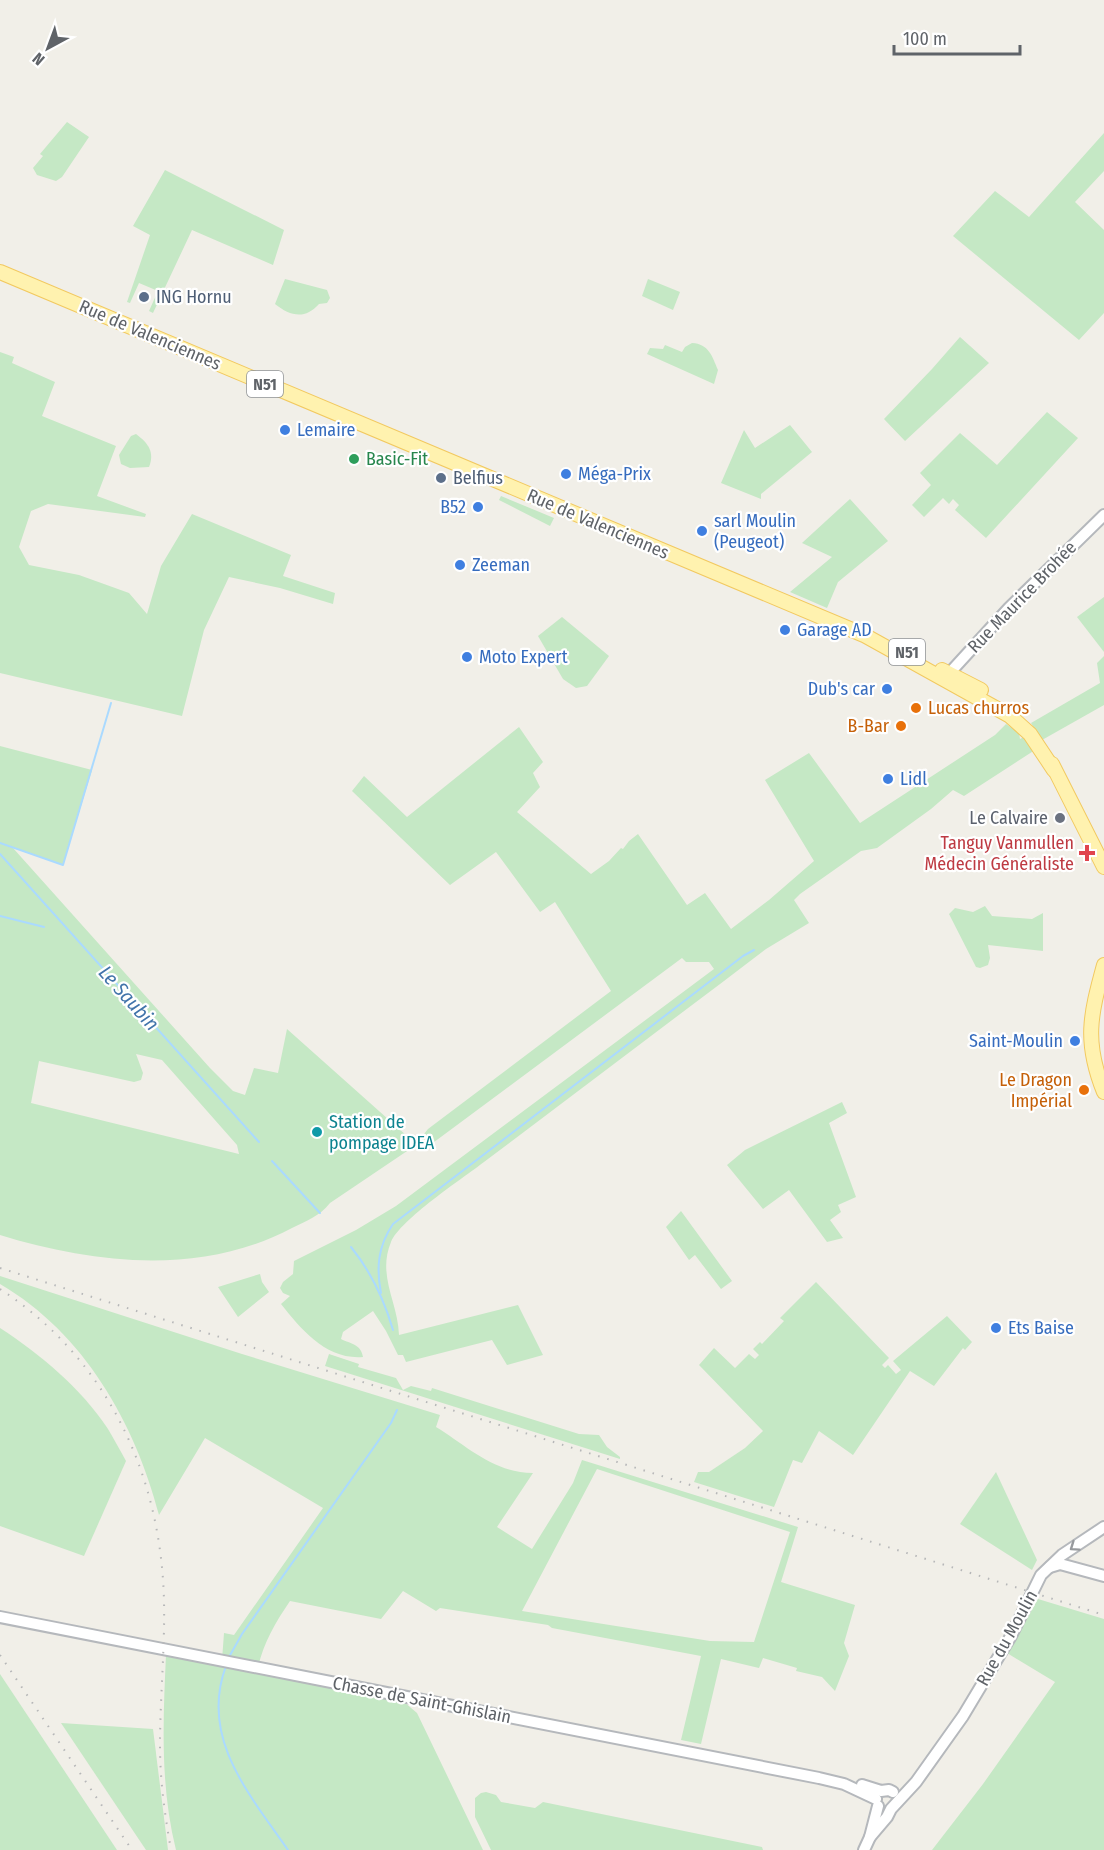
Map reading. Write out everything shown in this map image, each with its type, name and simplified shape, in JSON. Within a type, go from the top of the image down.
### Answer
[{"type":"main road","name":"Rue de Valenciennes","points":[[0,272],[864,635],[946,677],[1033,732],[1104,867]]},
{"type":"main road","points":[[1104,966],[1093,1008],[1090,1041],[1097,1075],[1104,1092]]},
{"type":"street","name":"Rue Maurice Brohée","points":[[946,677],[1009,608],[1104,515]]},
{"type":"street","name":"Rue du Moulin","points":[[870,1837],[893,1807],[907,1794],[963,1716],[1011,1636],[1045,1570],[1104,1527]]},
{"type":"street","points":[[1045,1570],[1060,1564],[1104,1575]]},
{"type":"street","name":"Chasse de Saint-Ghislain","points":[[0,1617],[686,1751],[843,1784],[878,1799]]},
{"type":"street","name":"Rue du Moulin","points":[[893,1792],[927,1766]]},
{"type":"street","points":[[885,1790],[893,1792],[896,1798],[893,1807],[884,1810],[878,1799],[885,1790]]},
{"type":"street","name":"Rue du Moulin","points":[[864,1850],[870,1837],[878,1799]]},
{"type":"green space","points":[[67,122],[89,137],[62,177],[56,181],[37,175],[33,168],[43,156],[40,154]]},
{"type":"green space","points":[[1104,133],[1104,171],[1075,202],[1104,230],[1104,313],[1079,340],[953,236],[995,191],[1029,217]]},
{"type":"green space","points":[[165,170],[284,230],[273,265],[192,230],[153,313],[149,311],[158,291],[139,283],[130,303],[127,302],[150,235],[133,226]]},
{"type":"green space","points":[[285,279],[327,290],[330,298],[327,303],[319,304],[303,314],[286,311],[275,304]]},
{"type":"green space","points":[[648,279],[680,292],[673,310],[642,296]]},
{"type":"green space","points":[[960,337],[989,363],[905,441],[884,419]]},
{"type":"green space","points":[[692,343],[706,348],[712,356],[718,370],[714,384],[647,354],[650,348],[663,349],[665,345],[682,352]]},
{"type":"green space","points":[[0,352],[14,357],[12,363],[55,382],[42,416],[116,446],[97,496],[146,514],[145,517],[48,504],[31,511],[19,547],[29,565],[79,575],[129,593],[147,614],[161,566],[192,514],[291,555],[283,576],[335,593],[333,604],[280,588],[229,577],[204,630],[182,716],[0,673]]},
{"type":"green space","points":[[1047,412],[1078,438],[986,538],[955,510],[959,505],[953,499],[949,504],[943,498],[924,517],[912,505],[931,485],[920,473],[960,433],[997,465]]},
{"type":"green space","points":[[790,425],[812,452],[761,494],[761,499],[721,483],[744,430],[755,448]]},
{"type":"green space","points":[[136,434],[151,452],[149,467],[130,468],[121,464],[119,455],[131,436]]},
{"type":"green space","points":[[501,496],[554,518],[550,526],[499,500]]},
{"type":"green space","points":[[850,499],[888,541],[838,582],[827,608],[790,592],[832,557],[802,543]]},
{"type":"green space","points":[[1104,597],[1104,652],[1077,617]]},
{"type":"green space","points":[[562,617],[609,656],[587,686],[576,688],[563,679],[538,636]]},
{"type":"green space","points":[[1104,656],[1104,705],[1042,740],[1031,723],[1100,683],[1097,663]]},
{"type":"green space","points":[[1006,724],[1019,733],[1020,739],[1030,734],[1035,750],[964,796],[953,790],[877,848],[861,851],[800,894],[794,900],[809,923],[766,949],[433,1200],[406,1222],[397,1233],[387,1254],[386,1266],[399,1335],[518,1305],[543,1355],[507,1365],[492,1340],[406,1362],[403,1355],[398,1355],[373,1311],[343,1332],[341,1339],[358,1347],[363,1357],[337,1354],[316,1341],[297,1323],[281,1304],[290,1296],[283,1293],[280,1288],[283,1282],[293,1274],[294,1261],[356,1230],[396,1206],[714,969],[709,962],[686,962],[682,958],[422,1151],[416,1145],[330,1203],[312,1218],[257,1243],[222,1253],[185,1259],[148,1260],[73,1253],[0,1235],[0,746],[92,770],[63,865],[13,848],[233,1091],[245,1095],[254,1068],[278,1073],[287,1029],[416,1144],[428,1129],[611,991],[555,902],[540,912],[496,852],[450,885],[352,791],[364,776],[407,817],[519,727],[543,762],[533,773],[540,787],[517,812],[591,874],[638,834],[687,905],[705,893],[731,929],[814,861],[765,780],[809,753],[860,823],[995,735]],"holes":[[[136,1054],[162,1060],[237,1145],[239,1154],[31,1103],[39,1061],[134,1082],[141,1080],[143,1073]]]},
{"type":"green space","points":[[985,906],[992,916],[1032,919],[1043,913],[1043,951],[988,945],[990,958],[988,965],[976,967],[949,914],[955,908],[973,912]]},
{"type":"green space","points":[[842,1102],[847,1113],[829,1123],[856,1197],[838,1205],[841,1212],[830,1220],[843,1238],[827,1242],[789,1190],[763,1209],[727,1165],[745,1150]]},
{"type":"green space","points":[[681,1211],[732,1281],[721,1289],[695,1255],[689,1260],[666,1227]]},
{"type":"green space","points":[[260,1274],[269,1292],[238,1317],[218,1287]]},
{"type":"green space","points":[[0,1276],[440,1415],[436,1427],[482,1457],[506,1468],[533,1473],[497,1527],[532,1549],[573,1483],[582,1460],[798,1527],[781,1582],[855,1605],[844,1643],[849,1656],[835,1691],[822,1677],[796,1671],[797,1668],[763,1658],[759,1668],[721,1659],[701,1744],[681,1740],[701,1656],[552,1628],[548,1625],[440,1608],[436,1611],[403,1591],[381,1619],[290,1601],[263,1649],[258,1667],[222,1660],[224,1633],[234,1635],[323,1508],[205,1438],[159,1515],[136,1447],[102,1383],[81,1354],[57,1328],[30,1304],[0,1284]],"holes":[[[597,1469],[790,1532],[754,1642],[710,1641],[522,1611]]]},
{"type":"green space","points":[[816,1282],[889,1358],[882,1365],[885,1368],[888,1365],[896,1374],[901,1370],[893,1361],[947,1316],[972,1342],[965,1350],[963,1348],[934,1386],[910,1371],[853,1455],[819,1431],[802,1463],[793,1460],[774,1507],[694,1482],[698,1472],[709,1472],[745,1448],[763,1431],[699,1365],[714,1348],[735,1368],[749,1354],[755,1359],[759,1355],[753,1349],[760,1342],[762,1344],[784,1321],[780,1318]]},
{"type":"green space","points":[[0,1328],[45,1361],[85,1399],[108,1429],[126,1461],[84,1556],[0,1526]]},
{"type":"green space","points":[[329,1354],[359,1364],[358,1367],[396,1378],[403,1390],[411,1386],[431,1391],[432,1388],[579,1434],[599,1435],[607,1447],[620,1459],[325,1366]]},
{"type":"green space","points":[[996,1472],[1037,1560],[1032,1570],[960,1524]]},
{"type":"green space","points":[[1038,1599],[1104,1619],[1104,1850],[932,1850],[983,1784],[1055,1682],[1007,1653]]},
{"type":"green space","points":[[166,1655],[404,1702],[417,1713],[483,1850],[176,1850],[165,1778]]},
{"type":"green space","points":[[0,1674],[117,1850],[0,1850]]},
{"type":"green space","points":[[61,1723],[153,1729],[168,1850],[146,1850]]},
{"type":"green space","points":[[486,1792],[496,1795],[501,1802],[535,1808],[543,1802],[762,1847],[763,1850],[491,1850],[475,1817],[475,1798]]},
{"type":"waterway","points":[[0,843],[63,865],[111,703]]},
{"type":"waterway","name":"Le Saubin","points":[[0,854],[259,1142]]},
{"type":"waterway","points":[[0,916],[44,927]]},
{"type":"waterway","points":[[381,1293],[379,1275],[381,1249],[393,1224],[743,956],[754,950]]},
{"type":"waterway","points":[[272,1161],[320,1213]]},
{"type":"waterway","points":[[351,1247],[376,1287],[393,1330]]},
{"type":"waterway","points":[[229,1657],[242,1634],[391,1423],[397,1410]]},
{"type":"waterway","points":[[226,1666],[219,1692],[219,1717],[224,1741],[245,1787],[288,1850]]},
{"type":"railway","points":[[0,1268],[1104,1615]]},
{"type":"railway","points":[[0,1289],[38,1317],[70,1349],[98,1385],[121,1424],[139,1465],[152,1509],[160,1554],[164,1601],[160,1759],[171,1850]]},
{"type":"railway","points":[[0,1655],[132,1850]]},
{"type":"place","name":"ING Hornu","points":[[144,297]]},
{"type":"place","name":"Lemaire","points":[[285,430]]},
{"type":"place","name":"Basic-Fit","points":[[354,459]]},
{"type":"place","name":"Méga-Prix","points":[[566,474]]},
{"type":"place","name":"Belfius","points":[[441,478]]},
{"type":"place","name":"B52","points":[[478,507]]},
{"type":"place","name":"sarl Moulin (Peugeot)","points":[[702,531]]},
{"type":"place","name":"Zeeman","points":[[460,565]]},
{"type":"place","name":"Garage AD","points":[[785,630]]},
{"type":"place","name":"Moto Expert","points":[[467,657]]},
{"type":"place","name":"Dub's car","points":[[887,689]]},
{"type":"place","name":"Lucas churros","points":[[916,708]]},
{"type":"place","name":"B-Bar","points":[[901,726]]},
{"type":"place","name":"Lidl","points":[[888,779]]},
{"type":"place","name":"Le Calvaire","points":[[1060,818]]},
{"type":"place","name":"Tanguy Vanmullen Médecin Généraliste","points":[[1087,853]]},
{"type":"place","name":"Saint-Moulin","points":[[1075,1041]]},
{"type":"place","name":"Le Dragon Impérial","points":[[1084,1090]]},
{"type":"place","name":"Station de pompage IDEA","points":[[317,1132]]},
{"type":"place","name":"Ets Baise","points":[[996,1328]]}]
